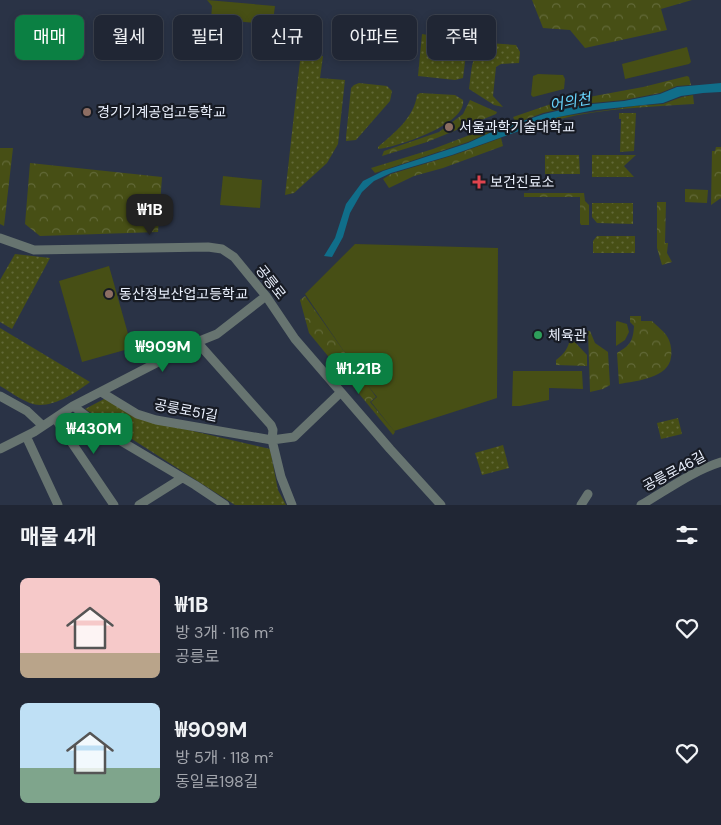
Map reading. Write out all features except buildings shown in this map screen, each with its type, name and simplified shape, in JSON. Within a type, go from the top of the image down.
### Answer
[{"type":"street","name":"공릉로","points":[[0,238],[34,250],[176,247],[218,248],[226,251],[234,257],[266,296],[295,339],[441,505]]},
{"type":"street","points":[[0,449],[43,426],[73,406],[197,342],[217,334],[266,296]]},
{"type":"street","points":[[197,342],[271,425],[272,440],[281,477],[292,505]]},
{"type":"street","name":"공릉로51길","points":[[101,392],[137,414],[156,420],[272,440],[294,437],[340,392]]},
{"type":"street","points":[[0,396],[27,411],[43,426]]},
{"type":"street","points":[[73,406],[114,436],[225,505]]},
{"type":"street","points":[[55,418],[114,505]]},
{"type":"street","points":[[26,436],[58,505]]},
{"type":"street","name":"공릉로46길","points":[[643,504],[688,477],[721,462]]},
{"type":"street","points":[[139,505],[182,478]]},
{"type":"street","points":[[581,505],[588,494]]},
{"type":"green space","points":[[207,0],[275,6],[274,15],[252,15],[252,23],[242,22],[242,15],[211,15],[212,6]]},
{"type":"green space","points":[[532,0],[692,0],[661,9],[667,30],[585,48],[570,30],[543,28]]},
{"type":"green space","points":[[422,34],[427,35],[427,60],[465,60],[463,78],[455,80],[418,76]]},
{"type":"green space","points":[[496,44],[516,45],[520,52],[519,63],[501,64],[496,67],[493,96],[503,107],[494,105],[469,89],[474,60],[496,60]]},
{"type":"green space","points":[[687,47],[691,62],[689,64],[625,79],[622,64]]},
{"type":"green space","points":[[323,56],[320,78],[345,80],[338,144],[327,163],[294,193],[285,195],[300,60],[322,60]]},
{"type":"green space","points":[[538,74],[563,75],[565,79],[564,89],[533,97],[531,95],[533,76]]},
{"type":"green space","points":[[687,76],[691,85],[677,86],[660,93],[624,100],[582,104],[543,113],[516,123],[513,117],[551,104],[643,87]]},
{"type":"green space","points":[[359,83],[387,86],[392,91],[390,101],[356,140],[346,141],[351,88]]},
{"type":"green space","points":[[420,93],[455,95],[463,100],[461,109],[443,126],[430,133],[400,144],[378,149],[408,118],[417,95]]},
{"type":"green space","points":[[693,95],[694,104],[593,112],[635,106],[663,104]]},
{"type":"green space","points":[[470,100],[497,112],[427,142],[382,156],[384,151],[439,132],[463,114]]},
{"type":"green space","points":[[593,112],[560,119],[519,131],[558,117]]},
{"type":"green space","points":[[619,113],[636,113],[634,151],[620,152],[621,119],[619,119]]},
{"type":"green space","points":[[496,125],[498,129],[468,142],[375,173],[371,168],[433,149]]},
{"type":"green space","points":[[501,138],[503,146],[443,168],[414,176],[389,188],[383,179],[391,174],[454,155]]},
{"type":"green space","points":[[716,147],[721,147],[721,198],[711,205],[712,151],[715,151]]},
{"type":"green space","points":[[0,148],[13,148],[4,226],[0,224]]},
{"type":"green space","points":[[545,155],[579,155],[580,174],[545,174]]},
{"type":"green space","points":[[592,155],[636,155],[624,166],[634,177],[592,177]]},
{"type":"green space","points":[[30,163],[162,177],[158,232],[40,236],[25,224]]},
{"type":"green space","points":[[223,176],[262,180],[260,208],[220,205]]},
{"type":"green space","points":[[685,189],[708,190],[707,203],[685,202]]},
{"type":"green space","points":[[524,193],[584,193],[585,201],[589,205],[589,225],[581,225],[580,223],[580,197],[524,197]]},
{"type":"green space","points":[[657,202],[666,202],[665,243],[668,243],[667,253],[672,262],[662,265],[657,248]]},
{"type":"green space","points":[[592,203],[633,203],[633,224],[597,223],[592,217]]},
{"type":"green space","points":[[597,236],[635,236],[635,253],[593,253],[593,241]]},
{"type":"green space","points":[[355,244],[498,248],[497,398],[394,431],[371,402],[377,397],[305,294]]},
{"type":"green space","points":[[15,254],[50,258],[12,329],[0,322],[0,280]]},
{"type":"green space","points":[[109,266],[132,348],[82,362],[59,281]]},
{"type":"green space","points":[[305,296],[376,397],[370,402],[395,432],[393,435],[309,333],[300,300]]},
{"type":"green space","points":[[630,316],[641,316],[641,321],[652,321],[663,331],[670,342],[671,357],[669,364],[658,374],[642,380],[619,384],[617,353],[628,345],[632,339],[634,326],[630,322]]},
{"type":"green space","points":[[616,322],[627,324],[629,332],[625,340],[616,346]]},
{"type":"green space","points":[[0,328],[90,382],[79,390],[53,403],[40,405],[30,403],[14,395],[0,386]]},
{"type":"green space","points":[[588,331],[590,331],[595,343],[608,352],[610,385],[590,392]]},
{"type":"green space","points":[[570,337],[587,355],[587,366],[556,365],[556,360],[567,348]]},
{"type":"green space","points":[[513,371],[582,371],[583,389],[549,388],[549,400],[512,406]]},
{"type":"green space","points":[[106,398],[137,418],[270,449],[278,490],[286,505],[235,505],[85,409]]},
{"type":"green space","points":[[678,418],[682,434],[661,439],[657,423]]},
{"type":"green space","points":[[503,445],[509,468],[482,475],[475,453]]},
{"type":"water","points":[[721,83],[721,92],[681,96],[663,103],[595,110],[558,117],[452,155],[391,173],[374,181],[362,192],[350,213],[343,237],[332,257],[324,256],[335,238],[346,204],[363,181],[383,171],[468,143],[494,131],[544,114],[582,105],[624,101],[660,94],[677,87]]},
{"type":"place","name":"경기기계공업고등학교","points":[[87,112]]},
{"type":"place","name":"서울과학기술대학교","points":[[449,127]]},
{"type":"place","name":"보건진료소","points":[[479,182]]},
{"type":"place","name":"동산정보산업고등학교","points":[[109,294]]},
{"type":"place","name":"체육관","points":[[538,335]]},
{"type":"water label","name":"어의천","points":[[570,102]]}]
